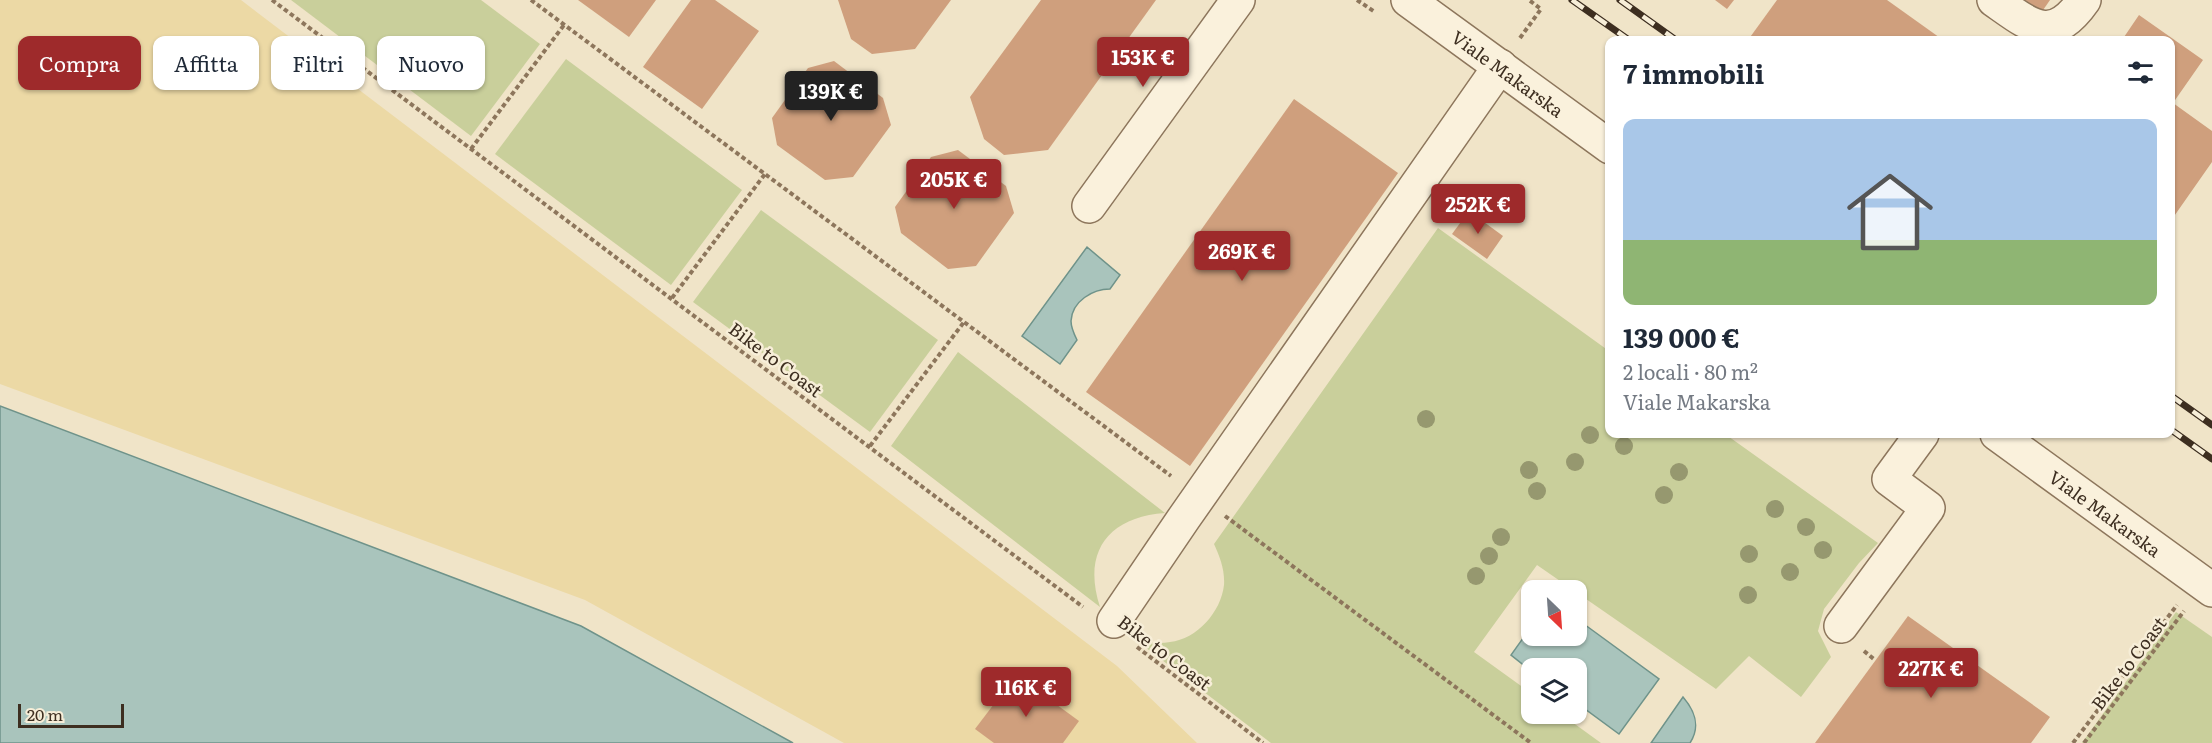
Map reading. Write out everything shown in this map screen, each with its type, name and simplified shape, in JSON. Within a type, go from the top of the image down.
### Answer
[{"type":"street","points":[[1089,206],[1238,0]]},
{"type":"street","name":"Viale Makarska","points":[[1408,0],[1605,143]]},
{"type":"street","points":[[1994,0],[2030,24],[2050,27],[2071,17],[2084,0]]},
{"type":"street","points":[[1112,625],[1500,66]]},
{"type":"street","points":[[1841,626],[1928,508],[1889,479],[1919,438]]},
{"type":"street","name":"Viale Makarska","points":[[2003,438],[2212,590]]},
{"type":"path","name":"Bike to Coast","points":[[272,0],[1112,625],[1263,743]]},
{"type":"path","points":[[531,0],[1531,743]]},
{"type":"path","points":[[1529,0],[1541,9]]},
{"type":"path","points":[[471,149],[564,25]]},
{"type":"path","points":[[672,298],[765,174]]},
{"type":"path","points":[[870,447],[964,322]]},
{"type":"path","points":[[2073,743],[2178,604]]},
{"type":"path","name":"Bike to Coast","points":[[2084,743],[2185,609]]},
{"type":"path","points":[[1866,652],[1875,660]]},
{"type":"green space","points":[[291,0],[481,0],[540,44],[471,136],[410,90],[485,90],[485,36],[377,36],[377,65],[365,56],[365,36],[339,36]]},
{"type":"green space","points":[[566,59],[742,190],[671,285],[495,154]]},
{"type":"green space","points":[[761,210],[938,340],[870,432],[693,302]]},
{"type":"green space","points":[[1438,228],[1605,348],[1605,438],[1731,438],[1878,543],[1859,563],[1824,609],[1818,631],[1831,657],[1801,697],[1749,656],[1716,689],[1587,600],[1587,580],[1559,580],[1537,565],[1526,580],[1521,580],[1521,587],[1474,652],[1521,686],[1521,724],[1575,724],[1601,743],[1271,743],[1137,641],[1170,642],[1180,640],[1198,630],[1213,614],[1222,595],[1224,579],[1222,564],[1214,544]]},
{"type":"green space","points":[[958,352],[1165,513],[1145,516],[1128,522],[1104,541],[1098,554],[1095,570],[1095,587],[1100,607],[891,446]]},
{"type":"green space","points":[[2176,612],[2212,637],[2212,743],[2082,743]]},
{"type":"sand","points":[[0,0],[241,0],[288,36],[271,36],[271,90],[359,90],[1117,666],[1197,743],[844,743],[585,600],[0,384]]},
{"type":"water","points":[[1087,247],[1120,275],[1110,289],[1097,291],[1079,302],[1071,321],[1077,340],[1060,364],[1022,336]]},
{"type":"water","points":[[0,406],[581,626],[793,743],[0,743]]},
{"type":"water","points":[[1587,626],[1659,679],[1619,734],[1587,710],[1587,658],[1521,658],[1521,663],[1511,655],[1521,641],[1521,646],[1587,646]]},
{"type":"water","points":[[1683,697],[1691,708],[1696,725],[1690,743],[1651,743]]},
{"type":"building","points":[[578,0],[656,0],[629,37]]},
{"type":"building","points":[[691,0],[715,0],[759,31],[702,109],[643,67]]},
{"type":"building","points":[[838,0],[951,0],[915,49],[872,54],[851,39]]},
{"type":"building","points":[[1041,0],[1156,0],[1048,150],[1004,155],[984,139],[970,97]]},
{"type":"building","points":[[1715,0],[1734,0],[1727,9]]},
{"type":"building","points":[[1777,0],[1887,0],[1937,36],[1751,36]]},
{"type":"building","points":[[2023,0],[2050,0],[2041,13]]},
{"type":"building","points":[[2139,15],[2169,36],[2125,36]]},
{"type":"building","points":[[2175,40],[2203,60],[2175,100]]},
{"type":"building","points":[[834,61],[883,98],[891,125],[853,177],[825,180],[777,145],[772,118],[808,68]]},
{"type":"building","points":[[1294,99],[1398,173],[1190,466],[1086,392]]},
{"type":"building","points":[[2175,104],[2212,131],[2212,162],[2175,215]]},
{"type":"building","points":[[958,150],[1006,186],[1014,213],[976,266],[948,269],[901,233],[895,207],[931,157]]},
{"type":"building","points":[[1469,211],[1503,236],[1487,259],[1452,234]]},
{"type":"building","points":[[1908,616],[2050,717],[2031,743],[1815,743]]},
{"type":"building","points":[[1016,675],[1079,721],[1063,743],[994,743],[975,729]]},
{"type":"railway","points":[[1572,0],[1623,36]]},
{"type":"railway","points":[[1620,0],[1670,36]]},
{"type":"railway","points":[[2175,399],[2212,425]]},
{"type":"railway","points":[[2175,433],[2212,459]]}]
